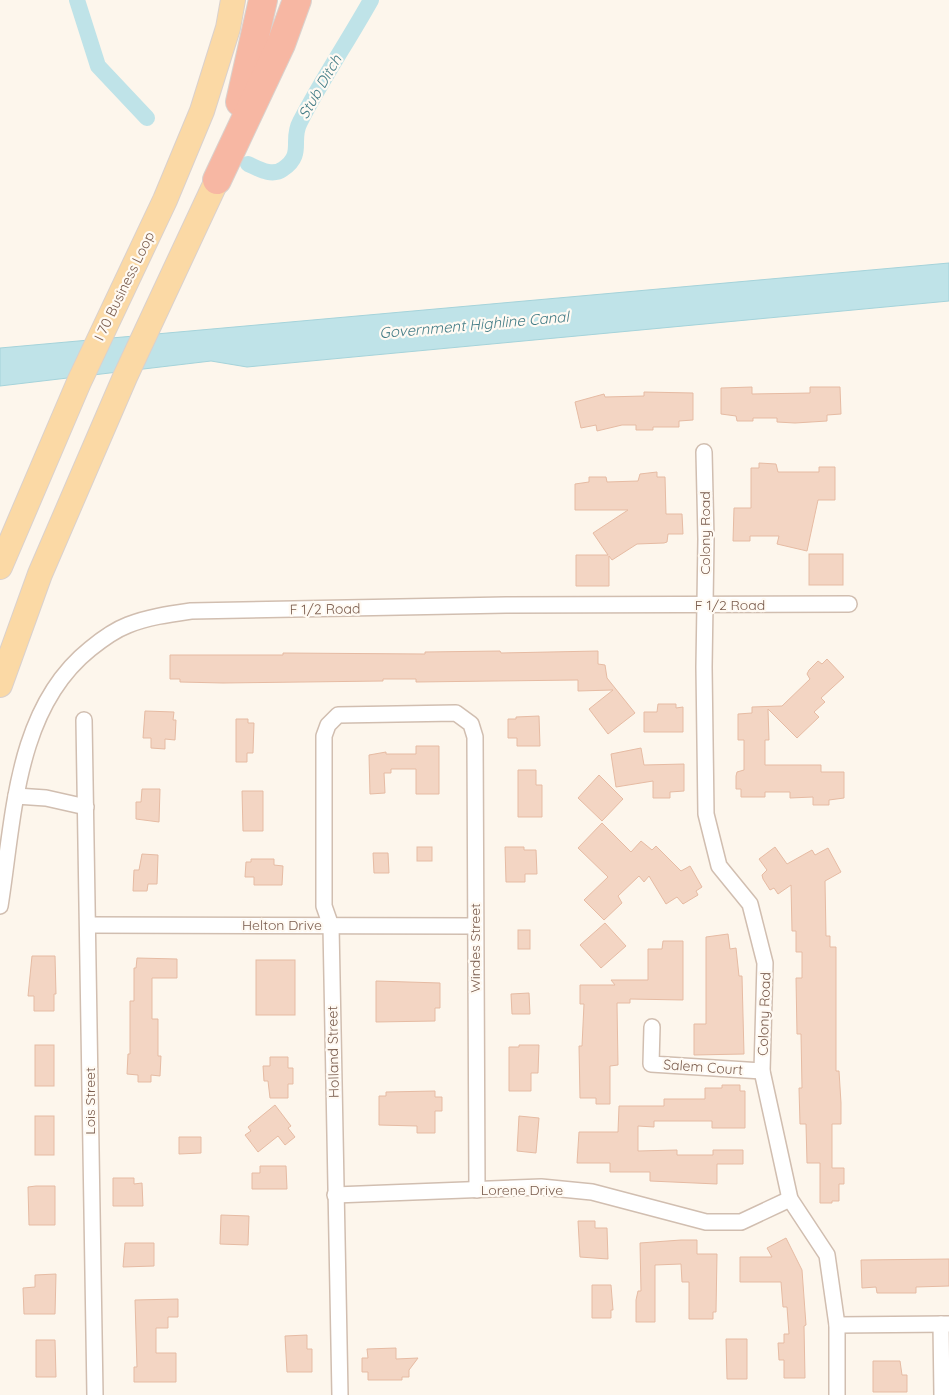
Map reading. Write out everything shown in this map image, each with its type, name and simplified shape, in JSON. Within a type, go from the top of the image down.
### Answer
[{"type":"highway","points":[[217,180],[246,86],[263,0]]},
{"type":"highway","points":[[217,180],[281,44],[297,0]]},
{"type":"main road","name":"I 70 Business Loop","points":[[0,567],[79,382],[165,200],[202,112],[228,28],[233,0]]},
{"type":"main road","points":[[0,685],[40,574],[125,378],[217,180]]},
{"type":"street","name":"Colony Road","points":[[704,452],[706,539],[704,604],[706,814],[719,866],[750,904],[765,963],[762,1071],[790,1199],[827,1255],[837,1326],[837,1395]]},
{"type":"street","name":"F 1/2 Road","points":[[0,906],[16,796],[31,737],[40,712],[71,664],[126,625],[153,617],[191,611],[516,605],[850,604]]},
{"type":"street","name":"Holland Street","points":[[340,1395],[331,926],[324,906],[324,736],[328,725],[338,715],[456,713]]},
{"type":"street","name":"Windes Street","points":[[456,713],[471,724],[475,737],[474,926],[477,1190]]},
{"type":"street","name":"Lois Street","points":[[84,720],[89,925],[95,1395]]},
{"type":"street","points":[[16,796],[46,798],[86,807]]},
{"type":"street","name":"Helton Drive","points":[[89,925],[474,926]]},
{"type":"street","name":"Salem Court","points":[[652,1027],[651,1064],[762,1071]]},
{"type":"street","name":"Lorene Drive","points":[[335,1195],[541,1187],[592,1192],[706,1222],[741,1222],[790,1199]]},
{"type":"street","points":[[837,1326],[945,1324],[942,1395]]},
{"type":"water","name":"Government Highline Canal","points":[[949,263],[949,301],[247,367],[211,361],[0,386],[0,348]]},
{"type":"building","points":[[752,387],[752,394],[810,393],[810,387],[840,387],[841,414],[827,415],[827,421],[795,423],[777,422],[777,418],[753,418],[753,421],[737,421],[736,416],[721,414],[721,388]]},
{"type":"building","points":[[644,392],[693,393],[693,420],[679,421],[679,427],[653,427],[653,430],[636,430],[636,425],[622,425],[597,431],[596,425],[581,428],[575,402],[604,394],[605,397],[644,396]]},
{"type":"building","points":[[759,463],[776,464],[778,472],[819,472],[819,467],[835,467],[835,500],[818,500],[807,551],[777,544],[779,536],[750,536],[750,541],[733,541],[734,508],[751,508],[751,468],[759,468]]},
{"type":"building","points":[[657,472],[657,477],[665,477],[666,514],[682,514],[683,534],[668,534],[667,542],[664,543],[637,544],[612,560],[609,556],[609,586],[576,586],[576,555],[608,555],[593,533],[628,510],[575,510],[575,484],[589,482],[589,477],[606,477],[607,482],[638,481],[640,474]]},
{"type":"building","points":[[809,554],[843,554],[843,585],[809,585]]},
{"type":"building","points":[[500,651],[501,653],[598,651],[598,664],[605,665],[607,678],[635,713],[608,734],[589,709],[613,690],[578,691],[578,680],[416,682],[416,679],[383,679],[383,681],[223,683],[180,682],[180,679],[170,679],[170,655],[283,655],[283,653],[425,654],[425,652]]},
{"type":"building","points":[[827,659],[844,677],[821,698],[825,702],[814,712],[819,717],[797,738],[768,709],[769,740],[765,740],[765,765],[821,765],[821,772],[844,772],[844,798],[829,800],[829,805],[813,805],[813,797],[790,798],[790,792],[765,792],[765,797],[741,797],[741,789],[736,789],[736,776],[737,772],[744,770],[744,740],[738,740],[738,714],[752,713],[752,707],[782,706],[810,679],[807,674],[809,670],[818,661],[822,664]]},
{"type":"building","points":[[658,704],[676,704],[676,708],[683,707],[683,732],[644,732],[644,712],[657,712]]},
{"type":"building","points":[[145,711],[174,712],[173,720],[176,720],[175,740],[165,739],[165,749],[151,748],[151,738],[143,738]]},
{"type":"building","points":[[539,716],[540,746],[517,746],[517,738],[508,738],[508,719]]},
{"type":"building","points":[[236,719],[248,719],[248,723],[254,723],[253,753],[247,753],[247,762],[236,762]]},
{"type":"building","points":[[416,746],[439,746],[439,794],[416,794],[416,769],[391,769],[391,773],[384,773],[385,793],[370,794],[369,755],[386,752],[386,754],[416,754]]},
{"type":"building","points":[[641,748],[644,765],[684,764],[684,791],[670,792],[670,798],[653,798],[653,781],[616,787],[611,754]]},
{"type":"building","points":[[518,770],[536,770],[536,785],[542,785],[542,817],[518,817]]},
{"type":"building","points":[[599,775],[623,799],[602,821],[578,798]]},
{"type":"building","points":[[142,789],[160,789],[159,822],[136,819],[136,802],[141,802]]},
{"type":"building","points":[[242,791],[263,791],[263,831],[243,831]]},
{"type":"building","points":[[602,823],[631,852],[641,841],[652,850],[656,846],[681,871],[690,866],[702,887],[696,891],[698,895],[683,904],[677,897],[666,904],[649,876],[644,882],[639,876],[618,896],[622,903],[604,920],[584,900],[608,877],[578,848]]},
{"type":"building","points":[[417,847],[432,847],[432,861],[417,861]]},
{"type":"building","points":[[505,847],[524,847],[524,850],[536,850],[537,874],[525,874],[525,882],[506,882]]},
{"type":"building","points":[[775,847],[787,864],[812,850],[815,855],[828,848],[841,872],[825,881],[826,936],[830,936],[830,947],[836,947],[836,1071],[839,1071],[841,1103],[841,1124],[832,1124],[832,1168],[844,1168],[844,1184],[839,1184],[839,1201],[832,1201],[832,1203],[820,1203],[820,1163],[807,1163],[806,1124],[800,1124],[799,1088],[802,1088],[801,1034],[797,1034],[796,978],[802,978],[802,952],[796,952],[796,931],[792,931],[791,885],[778,894],[774,888],[770,890],[763,879],[762,875],[767,870],[759,859]]},
{"type":"building","points":[[373,853],[388,853],[389,873],[374,873]]},
{"type":"building","points":[[142,854],[158,855],[157,884],[148,884],[147,891],[133,891],[134,870],[139,870]]},
{"type":"building","points":[[251,859],[274,859],[274,865],[283,866],[282,885],[254,885],[254,877],[245,877],[246,862],[251,862]]},
{"type":"building","points":[[605,923],[626,946],[601,968],[580,945]]},
{"type":"building","points":[[518,930],[530,930],[530,949],[518,949]]},
{"type":"building","points":[[728,934],[730,949],[736,948],[739,976],[742,976],[744,1054],[694,1055],[694,1024],[706,1024],[706,937]]},
{"type":"building","points":[[663,941],[683,941],[683,1000],[630,999],[630,1003],[617,1003],[618,1065],[610,1066],[610,1104],[596,1104],[596,1098],[580,1098],[579,1046],[582,1046],[584,1004],[580,1004],[580,985],[615,985],[611,980],[648,980],[648,949],[662,949]]},
{"type":"building","points":[[32,956],[55,956],[56,994],[54,994],[54,1011],[34,1011],[34,996],[28,996]]},
{"type":"building","points":[[137,958],[177,959],[177,978],[152,978],[152,1019],[158,1019],[158,1056],[161,1056],[160,1076],[151,1075],[151,1082],[138,1082],[138,1075],[127,1074],[128,1054],[130,1054],[130,1001],[134,1001],[134,968],[136,968]]},
{"type":"building","points":[[256,960],[295,960],[295,1015],[256,1015]]},
{"type":"building","points":[[376,981],[440,983],[440,1008],[435,1008],[435,1021],[376,1022]]},
{"type":"building","points":[[529,993],[530,1014],[512,1014],[511,994]]},
{"type":"building","points":[[35,1045],[54,1045],[54,1086],[35,1086]]},
{"type":"building","points":[[519,1045],[539,1045],[538,1073],[531,1073],[531,1091],[509,1091],[509,1047],[519,1047]]},
{"type":"building","points":[[270,1057],[288,1057],[288,1068],[293,1068],[293,1084],[288,1084],[288,1098],[270,1098],[268,1081],[264,1081],[263,1066],[270,1066]]},
{"type":"building","points":[[722,1085],[740,1085],[740,1091],[745,1091],[745,1128],[712,1128],[712,1121],[654,1121],[654,1127],[638,1126],[638,1151],[677,1150],[677,1155],[713,1155],[713,1150],[743,1150],[743,1164],[717,1164],[717,1184],[650,1181],[650,1172],[610,1172],[610,1163],[577,1163],[579,1132],[618,1132],[619,1106],[664,1106],[664,1099],[705,1099],[705,1088],[722,1088]]},
{"type":"building","points":[[435,1091],[435,1097],[442,1097],[442,1111],[435,1111],[435,1133],[417,1133],[417,1126],[379,1125],[379,1096],[386,1096],[386,1092]]},
{"type":"building","points":[[275,1105],[291,1126],[288,1128],[295,1137],[285,1145],[278,1136],[258,1152],[245,1135],[251,1131],[248,1127]]},
{"type":"building","points":[[35,1116],[54,1116],[54,1155],[35,1155]]},
{"type":"building","points":[[519,1116],[539,1118],[536,1153],[517,1151]]},
{"type":"building","points":[[179,1137],[201,1137],[201,1153],[179,1154]]},
{"type":"building","points":[[260,1166],[286,1166],[287,1189],[252,1189],[252,1173],[260,1173]]},
{"type":"building","points":[[113,1178],[134,1178],[134,1184],[142,1183],[143,1206],[113,1206]]},
{"type":"building","points":[[55,1186],[55,1225],[29,1225],[28,1187]]},
{"type":"building","points":[[221,1215],[249,1216],[248,1245],[220,1244]]},
{"type":"building","points":[[578,1221],[595,1221],[595,1228],[607,1228],[608,1259],[580,1257]]},
{"type":"building","points":[[786,1238],[802,1270],[806,1325],[804,1326],[805,1378],[784,1378],[784,1360],[779,1360],[778,1343],[784,1343],[784,1334],[789,1334],[787,1307],[783,1307],[781,1282],[740,1282],[740,1257],[772,1257],[767,1248]]},
{"type":"building","points":[[697,1240],[697,1254],[717,1254],[716,1312],[713,1312],[713,1319],[689,1319],[689,1282],[682,1282],[681,1264],[655,1265],[655,1322],[636,1322],[636,1300],[638,1291],[641,1291],[640,1243]]},
{"type":"building","points":[[125,1243],[154,1243],[154,1266],[123,1267]]},
{"type":"building","points":[[949,1259],[949,1286],[916,1287],[916,1293],[877,1293],[876,1287],[862,1288],[861,1260]]},
{"type":"building","points":[[56,1274],[55,1314],[24,1314],[23,1288],[35,1287],[35,1275]]},
{"type":"building","points":[[592,1285],[611,1285],[613,1310],[611,1310],[611,1318],[592,1318]]},
{"type":"building","points":[[178,1299],[178,1317],[168,1317],[168,1328],[156,1328],[156,1353],[176,1353],[176,1382],[134,1382],[134,1367],[137,1367],[135,1300]]},
{"type":"building","points":[[307,1335],[307,1349],[312,1349],[312,1372],[287,1372],[285,1336]]},
{"type":"building","points":[[726,1339],[747,1339],[747,1379],[727,1379]]},
{"type":"building","points":[[36,1340],[55,1340],[56,1377],[36,1377]]},
{"type":"building","points":[[396,1348],[396,1359],[418,1358],[409,1370],[409,1377],[402,1377],[402,1380],[368,1380],[368,1372],[362,1372],[362,1358],[368,1358],[367,1349]]},
{"type":"building","points":[[873,1361],[900,1361],[902,1375],[907,1375],[907,1392],[873,1392]]},
{"type":"waterway","name":"Stub Ditch","points":[[77,0],[98,66],[147,118]]},
{"type":"waterway","name":"Stub Ditch","points":[[248,164],[274,172],[283,169],[294,158],[296,135],[300,122],[371,0]]}]
